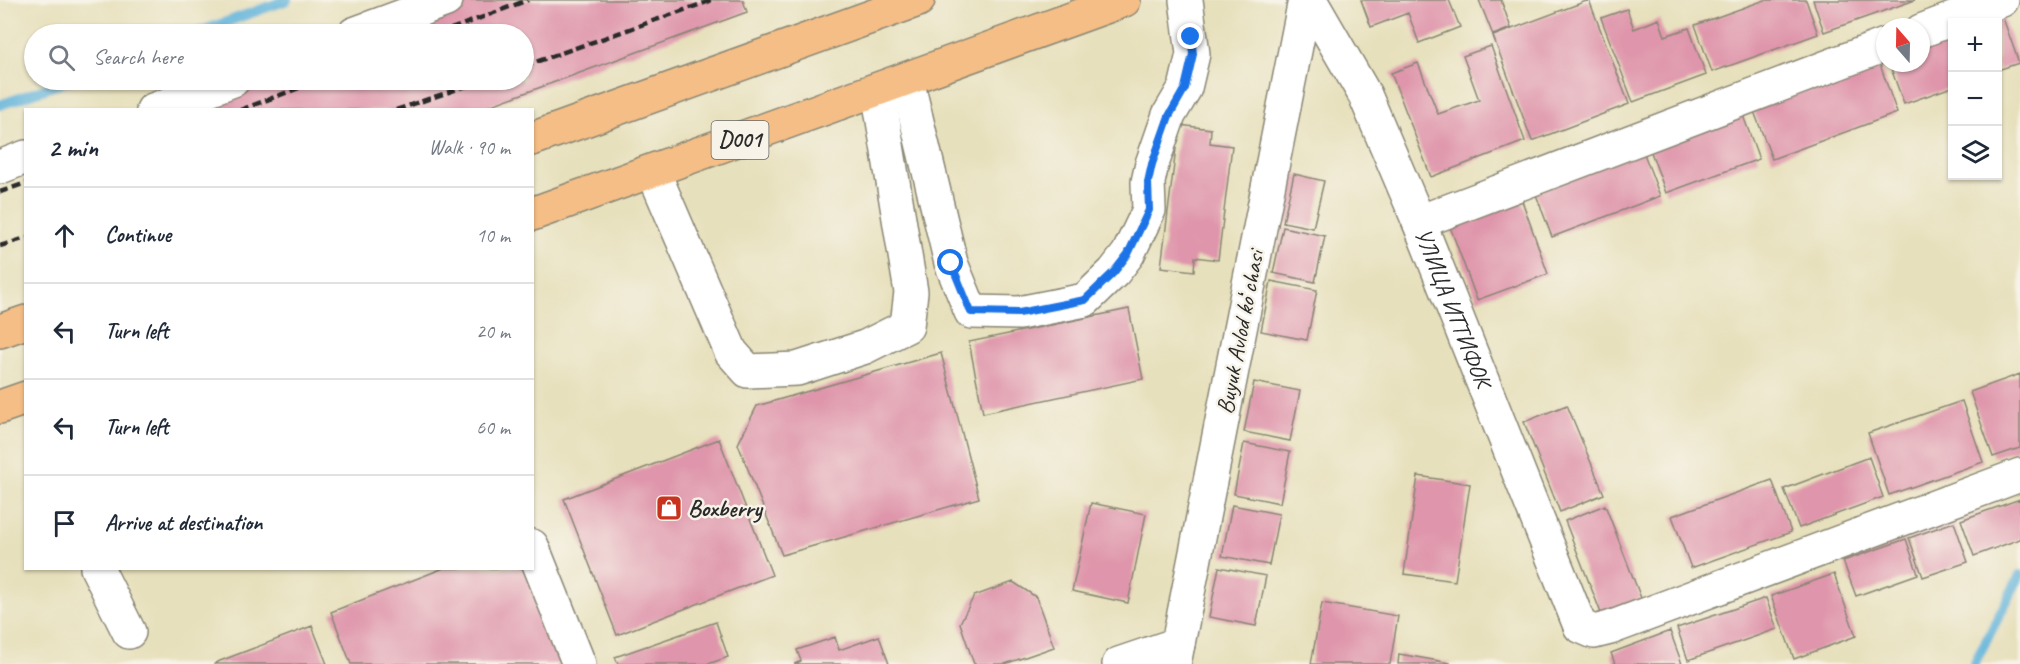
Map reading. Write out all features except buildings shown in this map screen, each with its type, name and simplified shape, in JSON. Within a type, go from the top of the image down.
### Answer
[{"type":"highway","points":[[534,138],[918,0]]},
{"type":"highway","name":"D001","points":[[534,213],[1124,0]]},
{"type":"highway","points":[[0,331],[24,323]]},
{"type":"highway","points":[[0,406],[24,399]]},
{"type":"street","points":[[381,24],[446,0]]},
{"type":"street","points":[[892,85],[951,263],[971,312],[1019,313],[1085,300],[1114,272],[1128,254],[1149,210],[1148,182],[1152,164],[1169,116],[1185,88],[1193,54],[1186,0]]},
{"type":"street","name":"Buyuk Avlod koʻchasi","points":[[1176,654],[1305,0]]},
{"type":"street","name":"УЛИЦА ИТТИФОК","points":[[1310,0],[1365,95],[1419,222],[1580,626],[1594,632],[1610,628],[2020,475]]},
{"type":"street","points":[[1930,28],[2002,0]]},
{"type":"street","points":[[1419,222],[1876,48]]},
{"type":"street","points":[[653,171],[731,352],[748,371],[797,369],[865,348],[907,326],[911,292],[892,85]]},
{"type":"street","points":[[158,108],[206,90]]},
{"type":"street","points":[[0,167],[24,158]]},
{"type":"street","points":[[534,551],[579,664]]},
{"type":"street","points":[[98,570],[129,632]]},
{"type":"street","points":[[1119,664],[1176,654]]},
{"type":"waterway","points":[[221,24],[287,0]]},
{"type":"waterway","points":[[0,105],[42,90]]},
{"type":"waterway","points":[[1974,664],[2020,575]]},
{"type":"railway","points":[[464,24],[528,0]]},
{"type":"railway","points":[[534,63],[713,0]]},
{"type":"railway","points":[[245,108],[293,90]]},
{"type":"railway","points":[[402,108],[455,90]]},
{"type":"railway","points":[[0,192],[24,184]]},
{"type":"railway","points":[[0,246],[24,239]]},
{"type":"place","name":"Boxberry","points":[[669,508]]},
{"type":"route","points":[[951,263],[971,312],[1019,313],[1085,300],[1114,272],[1128,254],[1149,210],[1148,182],[1152,164],[1169,116],[1185,88],[1193,54],[1191,37]]}]
